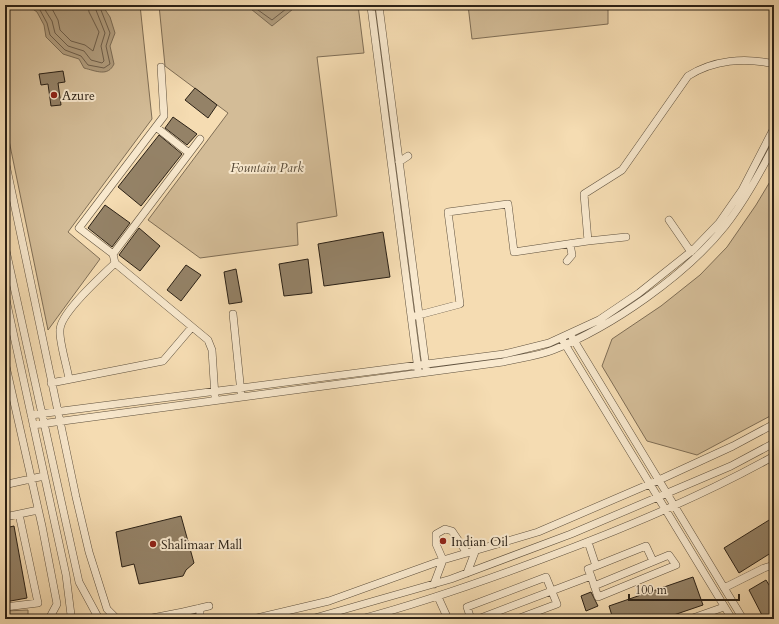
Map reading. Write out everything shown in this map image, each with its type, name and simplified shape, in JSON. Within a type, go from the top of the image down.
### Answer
[{"type":"street","points":[[418,374],[372,17],[371,7],[379,6],[390,92],[398,122],[401,144],[399,162],[427,373]]},
{"type":"street","points":[[372,17],[381,16]]},
{"type":"street","points":[[375,40],[384,39]]},
{"type":"street","points":[[588,241],[584,194],[622,170],[688,76],[703,67],[717,63],[754,59],[774,64]]},
{"type":"street","points":[[113,254],[79,228],[164,116],[161,67]]},
{"type":"street","points":[[390,92],[399,96]]},
{"type":"street","points":[[156,127],[189,153]]},
{"type":"street","points":[[33,425],[427,373],[503,362],[552,350],[565,344],[572,337],[639,293],[691,252],[719,223],[742,190],[774,128]]},
{"type":"street","points":[[200,139],[113,254],[114,264],[208,340],[212,350],[214,392],[216,401]]},
{"type":"street","points":[[31,415],[504,354],[549,343],[561,337],[572,337],[601,327],[643,300],[697,256],[724,227],[747,195],[774,146]]},
{"type":"street","points":[[399,162],[408,156]]},
{"type":"street","points":[[5,160],[80,516],[103,598],[107,609],[117,619]]},
{"type":"street","points":[[411,316],[420,316],[460,304],[448,212],[508,204],[514,252],[626,237]]},
{"type":"street","points":[[669,220],[691,252]]},
{"type":"street","points":[[567,261],[572,255],[570,244]]},
{"type":"street","points":[[5,246],[79,582],[99,619]]},
{"type":"street","points":[[69,379],[60,330],[62,320],[76,302],[114,264]]},
{"type":"street","points":[[5,295],[7,314],[66,574],[71,614],[70,619]]},
{"type":"street","points":[[7,314],[20,312]]},
{"type":"street","points":[[233,314],[242,397]]},
{"type":"street","points":[[51,383],[164,361],[192,327]]},
{"type":"street","points":[[561,337],[732,619]]},
{"type":"street","points":[[572,337],[743,619]]},
{"type":"street","points":[[5,362],[57,604],[49,619]]},
{"type":"street","points":[[598,398],[606,393]]},
{"type":"street","points":[[252,619],[329,601],[443,560],[475,552],[538,532],[659,480],[733,446],[774,424]]},
{"type":"street","points":[[311,619],[434,584],[571,534],[730,466],[774,443]]},
{"type":"street","points":[[361,619],[438,597],[588,542],[735,478],[774,456]]},
{"type":"street","points":[[5,481],[8,484],[44,476]]},
{"type":"street","points":[[5,517],[38,510]]},
{"type":"street","points":[[5,607],[38,603],[20,514]]},
{"type":"street","points":[[66,520],[80,516]]},
{"type":"street","points":[[434,584],[443,560],[435,538],[436,534],[445,529],[452,530],[466,554]]},
{"type":"street","points":[[588,542],[596,566]]},
{"type":"street","points":[[594,586],[653,561],[669,554],[676,565],[598,597],[594,586],[591,576],[588,569],[646,546],[653,561]]},
{"type":"street","points":[[467,573],[475,552]]},
{"type":"street","points":[[724,588],[764,568],[774,566]]},
{"type":"street","points":[[478,619],[591,576]]},
{"type":"street","points":[[471,619],[467,607],[546,577],[557,604],[517,619]]},
{"type":"street","points":[[438,597],[448,619]]},
{"type":"street","points":[[148,619],[209,606]]},
{"type":"street","points":[[690,619],[724,607]]},
{"type":"street","points":[[200,608],[200,619]]},
{"type":"street","points":[[183,612],[187,619]]},
{"type":"green space","points":[[5,5],[140,5],[152,119],[68,232],[100,259],[48,330],[5,121]]},
{"type":"green space","name":"Fountain Park","points":[[159,5],[358,5],[364,53],[317,57],[337,216],[297,223],[298,245],[200,258],[148,220],[228,113],[165,66]]},
{"type":"green space","points":[[468,5],[608,5],[608,24],[472,39]]},
{"type":"green space","points":[[774,175],[774,414],[697,455],[647,441],[602,366],[612,339],[661,306],[700,275],[727,247],[756,205]]},
{"type":"green space","points":[[28,610],[28,619],[5,619],[5,611]]},
{"type":"water","points":[[27,5],[102,5],[110,17],[115,33],[110,46],[114,64],[108,71],[101,72],[84,68],[79,59],[63,54],[46,37],[44,25],[37,12]]},
{"type":"water","points":[[246,5],[298,5],[272,26]]},
{"type":"building","name":"Azure","points":[[63,71],[65,82],[58,83],[61,105],[51,106],[48,84],[41,85],[39,74]]},
{"type":"building","points":[[195,88],[217,105],[208,118],[185,100]]},
{"type":"building","points":[[173,117],[197,134],[187,145],[165,128]]},
{"type":"building","points":[[159,135],[182,154],[141,206],[118,187]]},
{"type":"building","points":[[105,205],[130,223],[112,247],[88,228]]},
{"type":"building","points":[[139,228],[160,246],[140,271],[119,255]]},
{"type":"building","points":[[383,232],[390,277],[324,286],[318,244]]},
{"type":"building","points":[[308,259],[312,293],[284,296],[279,264]]},
{"type":"building","points":[[186,265],[201,275],[181,301],[167,290]]},
{"type":"building","points":[[236,269],[242,302],[229,304],[224,272]]},
{"type":"building","name":"Shalimaar Mall","points":[[181,516],[194,563],[186,570],[183,576],[139,584],[134,564],[122,567],[116,532]]},
{"type":"building","points":[[774,517],[774,551],[739,573],[724,548]]},
{"type":"building","points":[[14,526],[27,598],[5,602],[5,528]]},
{"type":"building","points":[[693,577],[703,605],[662,619],[613,619],[609,606]]},
{"type":"building","points":[[766,580],[774,593],[774,619],[764,619],[749,590]]},
{"type":"building","points":[[591,592],[598,606],[586,611],[581,596]]},
{"type":"place","name":"Azure","points":[[54,95]]},
{"type":"place","name":"Indian Oil","points":[[443,541]]},
{"type":"place","name":"Shalimaar Mall","points":[[153,544]]}]
